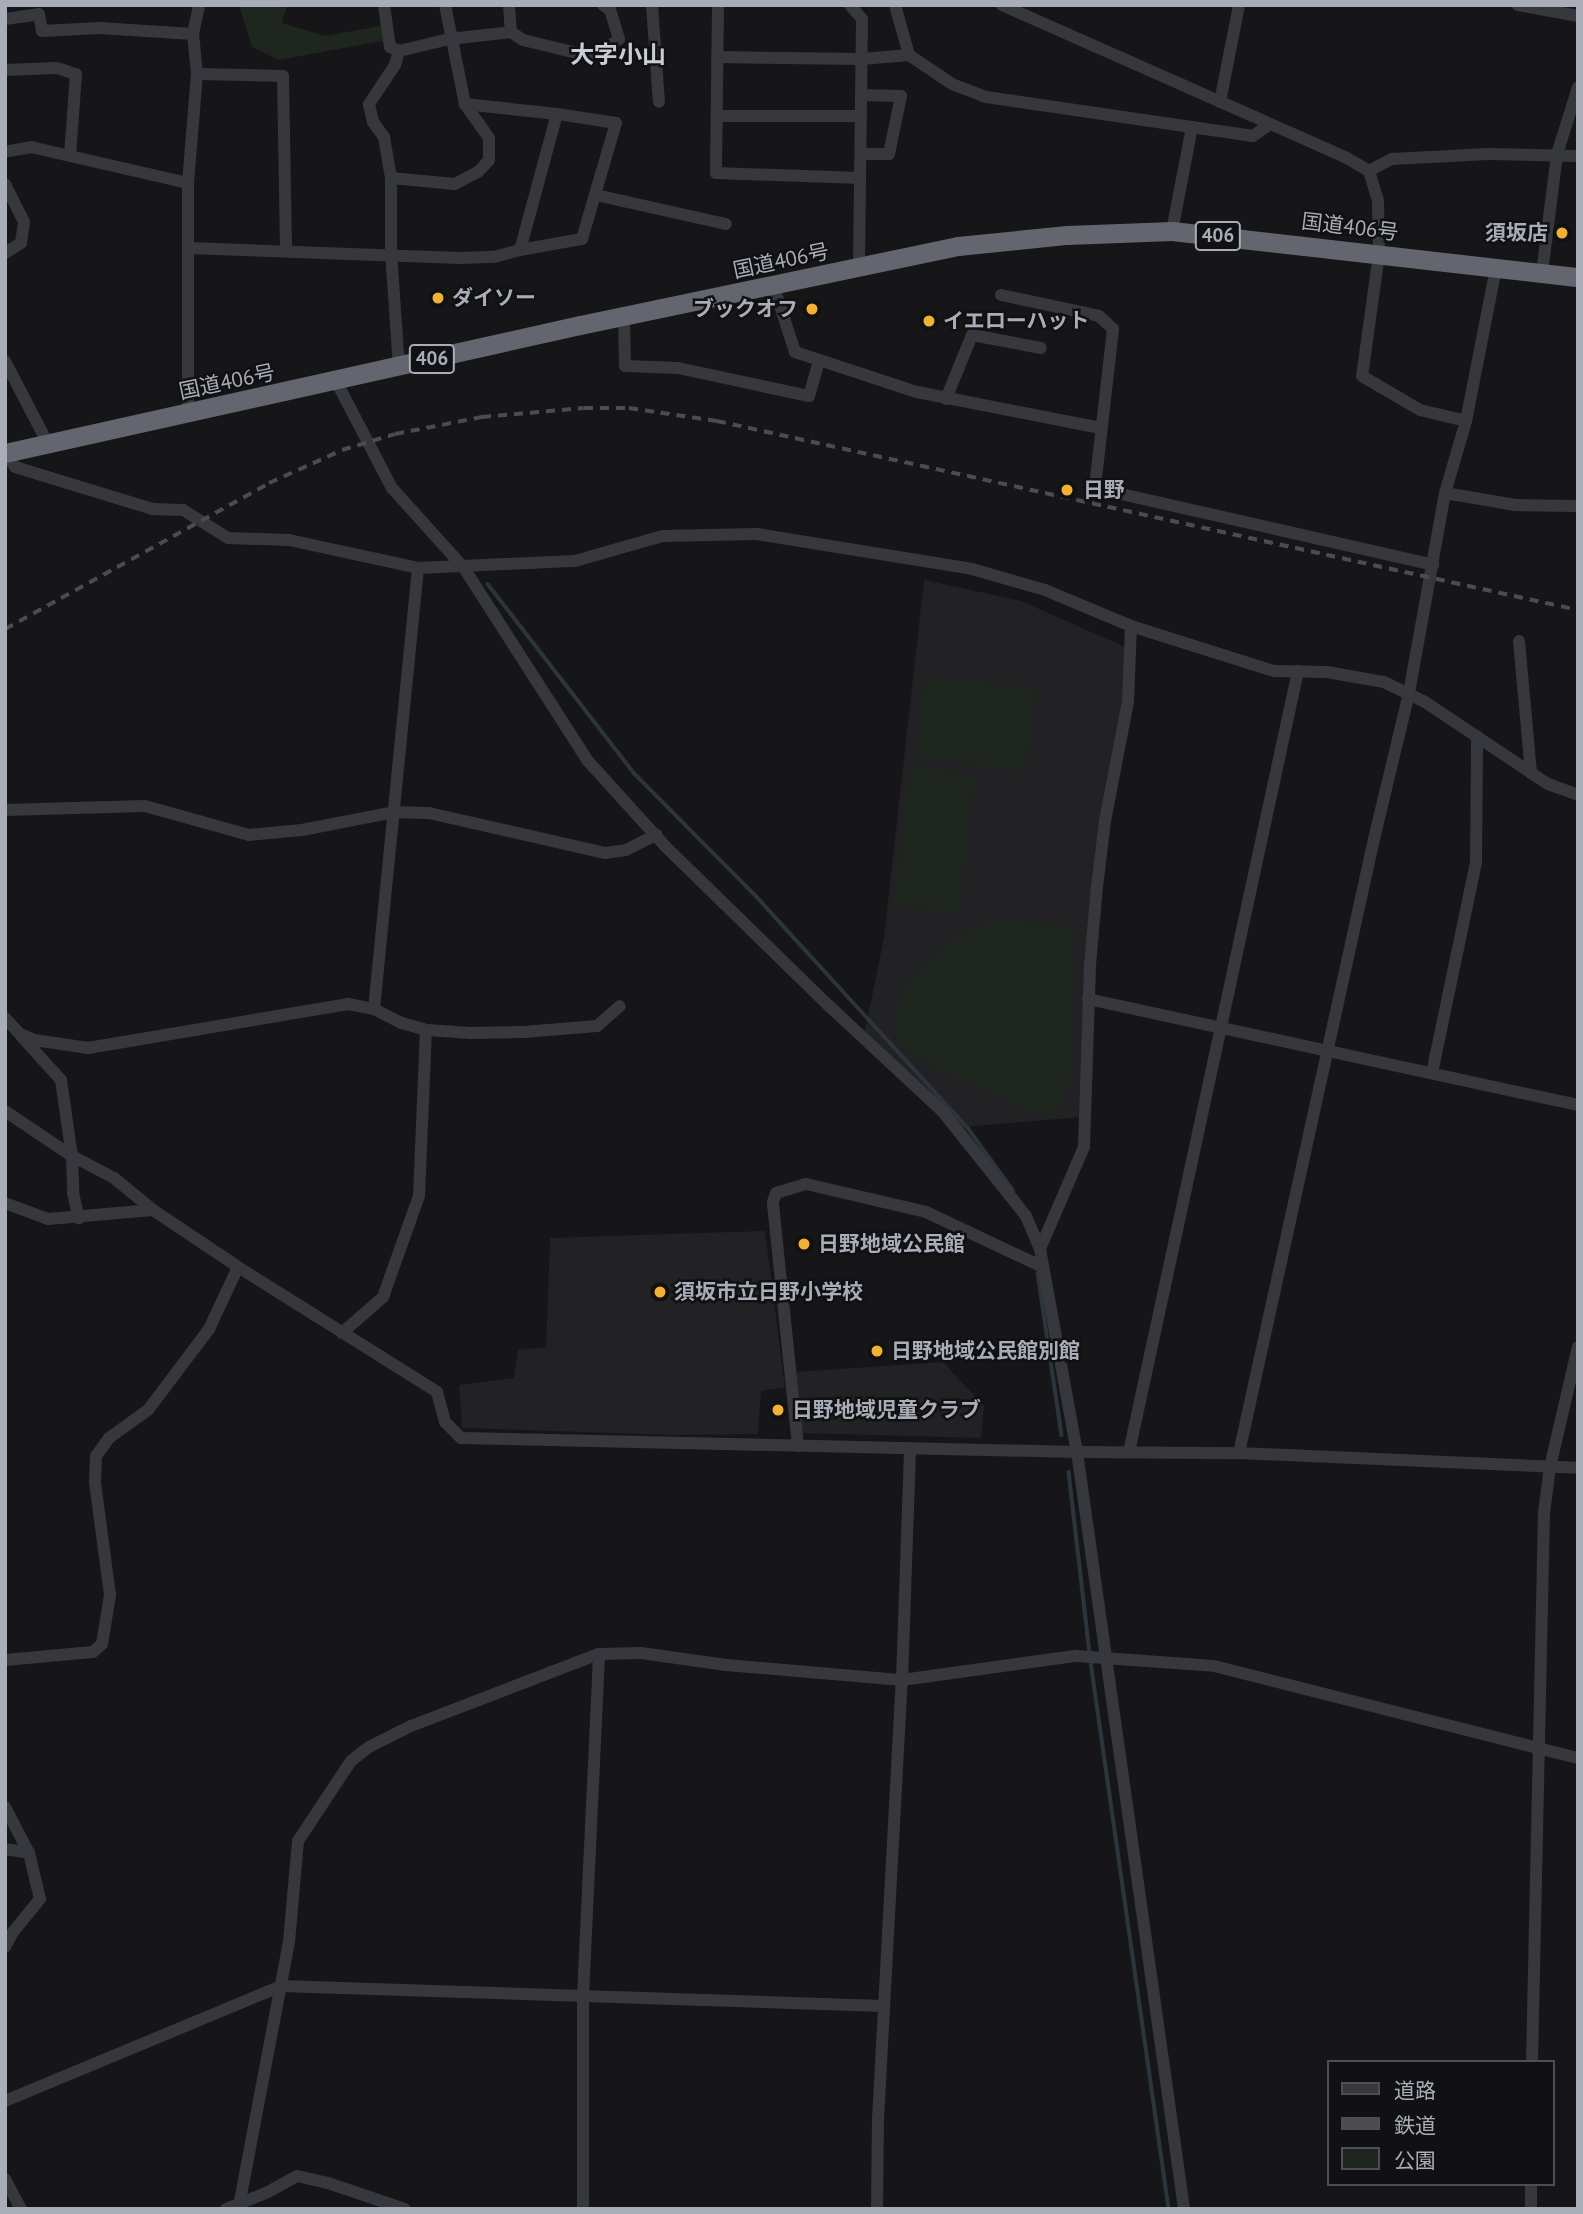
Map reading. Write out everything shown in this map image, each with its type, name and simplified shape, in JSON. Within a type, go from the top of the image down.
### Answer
[{"type":"highway","name":"国道406号","points":[[5,453],[958,246],[1067,235],[1172,232],[1578,277]]},
{"type":"street","points":[[188,413],[188,184],[197,74],[193,34],[199,5]]},
{"type":"street","points":[[384,5],[390,47],[399,51],[449,39],[511,32],[523,40],[594,57],[619,39],[610,9],[603,5]]},
{"type":"street","points":[[391,178],[455,184],[489,160],[489,138],[465,104],[449,39],[445,5]]},
{"type":"street","points":[[509,5],[511,32]]},
{"type":"street","points":[[652,5],[659,102]]},
{"type":"street","points":[[718,5],[716,173],[860,178]]},
{"type":"street","points":[[850,5],[862,19],[859,267]]},
{"type":"street","points":[[895,5],[909,55]]},
{"type":"street","points":[[1002,5],[1345,157],[1369,171],[1378,201],[1379,254],[1362,376],[1420,410],[1466,421]]},
{"type":"street","points":[[1220,102],[1239,5]]},
{"type":"street","points":[[1518,5],[1578,16]]},
{"type":"street","points":[[5,19],[39,14],[42,31],[99,28],[193,34]]},
{"type":"street","points":[[399,51],[395,65],[369,104],[373,122],[384,137],[391,178],[391,253],[399,367]]},
{"type":"street","points":[[718,57],[862,59],[909,55],[953,84],[986,97],[1253,136],[1270,124]]},
{"type":"street","points":[[5,70],[57,68],[76,75],[70,156]]},
{"type":"street","points":[[197,74],[283,76],[286,251]]},
{"type":"street","points":[[1542,273],[1557,154],[1578,87]]},
{"type":"street","points":[[861,95],[901,96],[889,154],[861,154]]},
{"type":"street","points":[[189,248],[391,253],[461,258],[494,257],[582,239],[616,123],[465,104]]},
{"type":"street","points":[[520,250],[557,114]]},
{"type":"street","points":[[717,116],[861,116]]},
{"type":"street","points":[[1172,232],[1192,127]]},
{"type":"street","points":[[5,152],[32,147],[188,184]]},
{"type":"street","points":[[1369,171],[1392,159],[1488,153],[1578,156]]},
{"type":"street","points":[[5,184],[24,222],[21,243],[5,253]]},
{"type":"street","points":[[596,195],[726,224]]},
{"type":"street","points":[[1239,1453],[1327,1049],[1409,693],[1445,493],[1466,421],[1496,268]]},
{"type":"street","points":[[774,287],[795,352],[946,399],[1100,428]]},
{"type":"street","points":[[1000,295],[1099,316],[1112,330],[1095,488],[1433,565]]},
{"type":"street","points":[[624,317],[625,366],[678,368],[809,396],[819,360]]},
{"type":"street","points":[[946,399],[972,335],[1041,348]]},
{"type":"street","points":[[5,361],[48,444]]},
{"type":"street","points":[[336,381],[392,488],[464,568],[588,761],[656,835],[828,1005],[943,1112],[1026,1216],[1040,1249],[1077,1452],[1102,1657],[1184,2209]]},
{"type":"street","points":[[5,453],[15,467],[152,509],[183,510],[228,538],[289,540],[418,568],[575,561],[663,537],[757,534],[972,569],[1045,590],[1131,626],[1274,670],[1327,672],[1384,682],[1409,693],[1548,784],[1578,796]]},
{"type":"street","points":[[1445,493],[1515,505],[1578,506]]},
{"type":"street","points":[[374,1009],[418,568]]},
{"type":"street","points":[[1040,1249],[1084,1147],[1088,999],[1105,821],[1128,701],[1131,626]]},
{"type":"street","points":[[1520,641],[1531,773]]},
{"type":"street","points":[[1129,1452],[1298,671]]},
{"type":"street","points":[[1432,1073],[1476,862],[1477,736]]},
{"type":"street","points":[[5,810],[145,806],[249,835],[302,830],[395,813],[455,818],[605,853],[626,850],[656,835]]},
{"type":"street","points":[[1088,999],[1578,1105]]},
{"type":"street","points":[[20,1034],[34,1040],[88,1048],[348,1004],[374,1009],[402,1023],[426,1030],[524,1032],[597,1026],[620,1006]]},
{"type":"street","points":[[5,1018],[61,1080],[72,1156],[73,1193],[79,1218]]},
{"type":"street","points":[[342,1333],[383,1297],[419,1196],[426,1030]]},
{"type":"street","points":[[5,1111],[72,1156],[114,1178],[153,1210],[238,1267],[437,1392],[445,1422],[461,1438],[910,1449],[1239,1453],[1578,1468]]},
{"type":"street","points":[[797,1446],[773,1202],[776,1193],[806,1184],[926,1212],[1043,1267]]},
{"type":"street","points":[[5,1203],[48,1219],[153,1210]]},
{"type":"street","points":[[5,1660],[93,1652],[102,1644],[110,1595],[95,1483],[96,1455],[109,1438],[148,1410],[209,1329],[238,1267]]},
{"type":"street","points":[[1532,2060],[1541,1561],[1550,1467],[1578,1348]]},
{"type":"street","points":[[877,2209],[910,1449]]},
{"type":"street","points":[[240,2201],[281,1986],[298,1841],[351,1761],[369,1746],[411,1726],[599,1654],[641,1653],[726,1665],[902,1680],[1033,1660],[1086,1656],[1214,1666],[1578,1758]]},
{"type":"street","points":[[583,2209],[583,1996],[599,1654]]},
{"type":"street","points":[[5,1807],[29,1853],[40,1899],[13,1932],[5,1947]]},
{"type":"street","points":[[5,1849],[29,1853]]},
{"type":"street","points":[[5,2101],[281,1986],[884,2006]]},
{"type":"street","points":[[226,2209],[240,2201],[268,2192],[297,2176],[328,2183],[405,2209]]},
{"type":"street","points":[[5,2179],[21,2209]]},
{"type":"street","points":[[1531,2186],[1531,2209]]},
{"type":"shaded area","points":[[924,580],[1021,601],[1125,647],[1120,739],[1097,839],[1081,1117],[963,1127],[864,1036],[884,938]]},
{"type":"shaded area","name":"須坂市立日野小学校","points":[[765,1231],[785,1387],[761,1391],[758,1434],[676,1435],[462,1428],[459,1385],[514,1378],[518,1350],[546,1347],[550,1238]]},
{"type":"shaded area","points":[[943,1362],[984,1406],[981,1438],[802,1433],[796,1372]]},
{"type":"green space","points":[[239,5],[287,5],[282,23],[325,36],[385,25],[387,40],[279,60],[252,47]]},
{"type":"green space","points":[[925,676],[1037,689],[1027,762],[1020,770],[915,758]]},
{"type":"green space","points":[[910,766],[975,775],[959,912],[894,906]]},
{"type":"green space","points":[[987,922],[1067,924],[1074,930],[1071,1080],[1063,1105],[1047,1118],[945,1073],[900,1046],[896,1035],[896,1014],[906,984],[940,947]]},
{"type":"waterway","points":[[488,584],[634,773],[756,896],[968,1128],[1013,1190]]},
{"type":"waterway","points":[[1038,1273],[1062,1435]]},
{"type":"waterway","points":[[1069,1472],[1090,1654]]},
{"type":"waterway","points":[[1091,1662],[1169,2209]]},
{"type":"railway","points":[[5,629],[269,483],[342,450],[395,434],[482,417],[584,408],[629,408],[717,421],[1578,610]]},
{"type":"place","name":"須坂店","points":[[1562,233]]},
{"type":"place","name":"ダイソー","points":[[438,298]]},
{"type":"place","name":"ブックオフ","points":[[812,309]]},
{"type":"place","name":"イエローハット","points":[[929,321]]},
{"type":"place","name":"日野","points":[[1067,490]]},
{"type":"place","name":"日野地域公民館","points":[[804,1244]]},
{"type":"place","name":"須坂市立日野小学校","points":[[660,1292]]},
{"type":"place","name":"日野地域公民館別館","points":[[877,1351]]},
{"type":"place","name":"日野地域児童クラブ","points":[[778,1410]]},
{"type":"district","name":"大字小山","points":[[618,55]]}]
